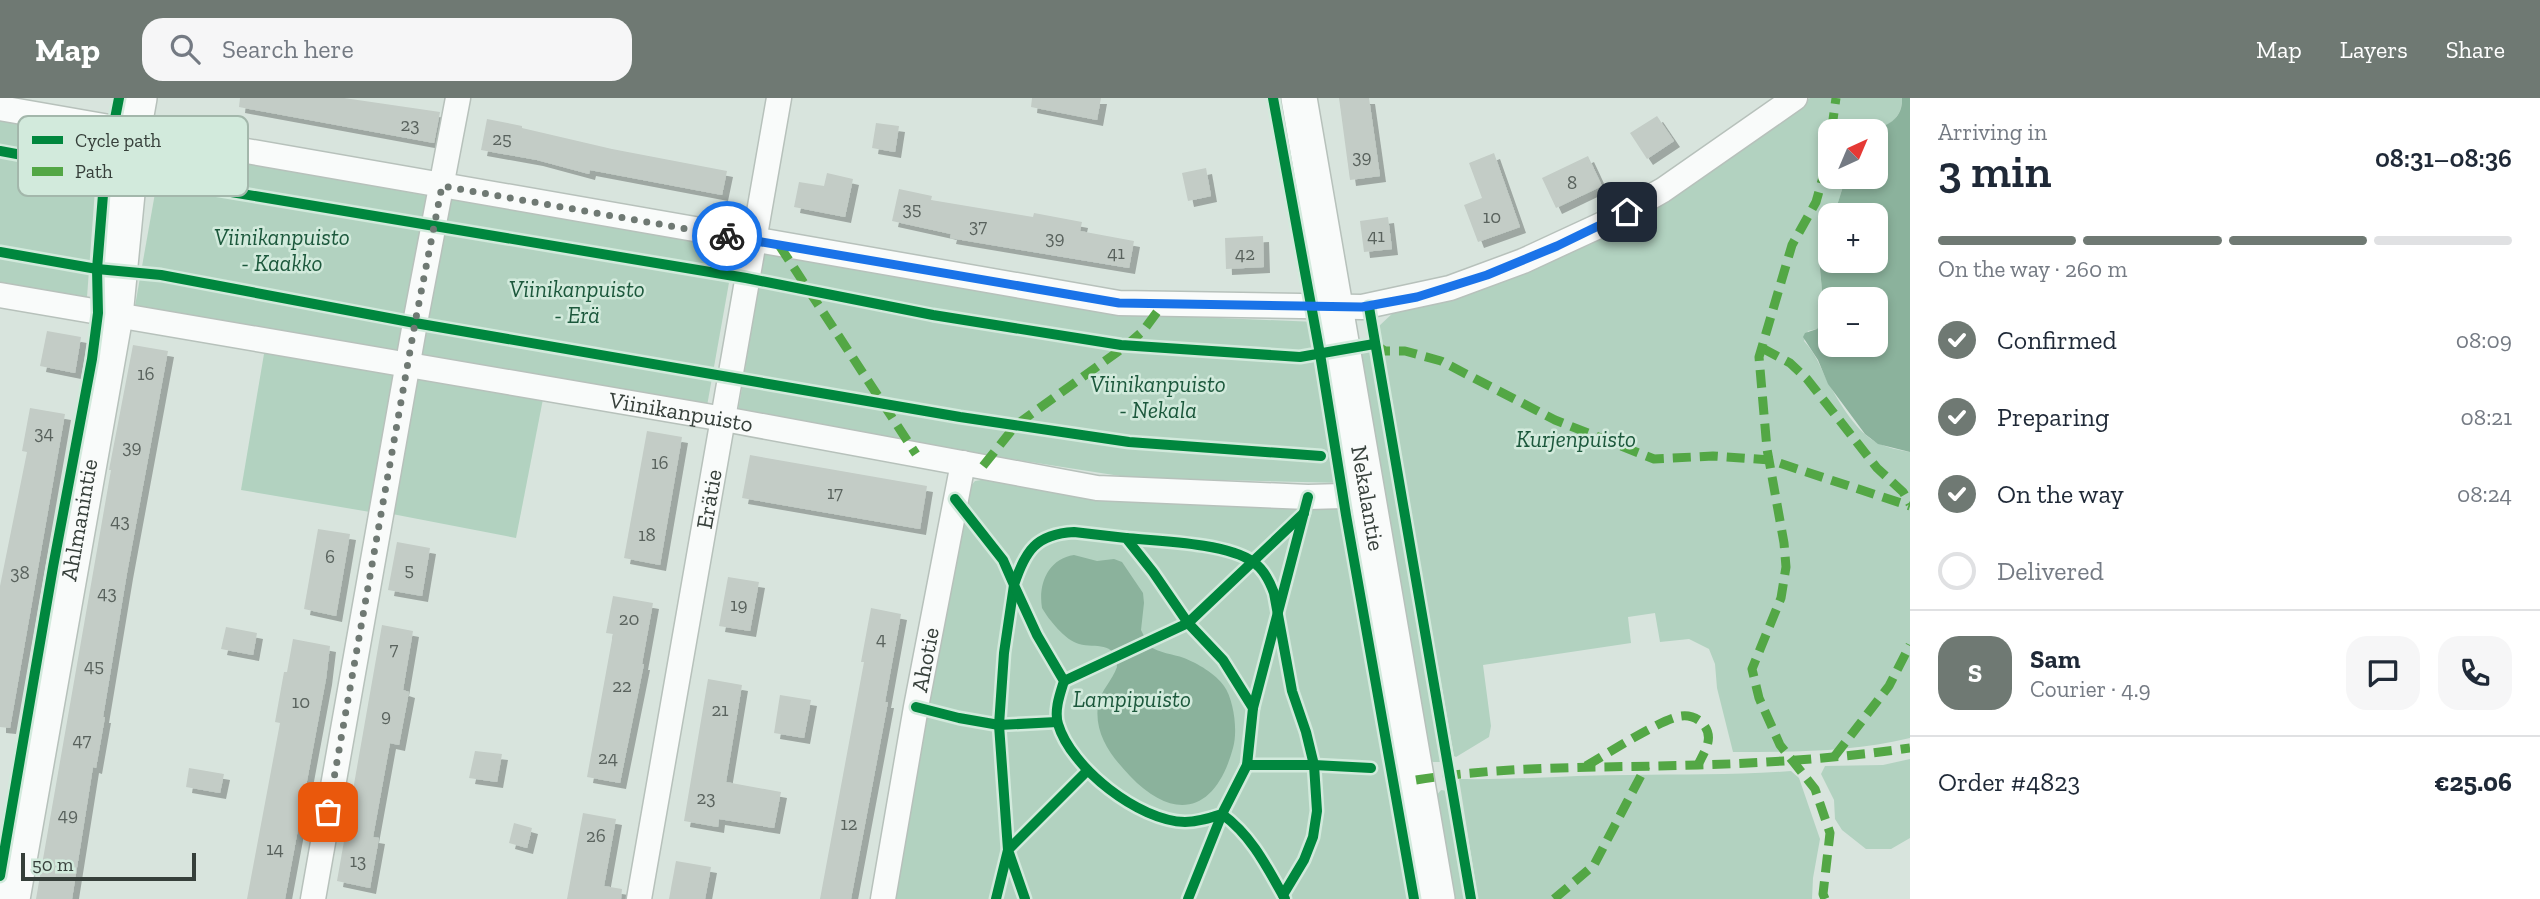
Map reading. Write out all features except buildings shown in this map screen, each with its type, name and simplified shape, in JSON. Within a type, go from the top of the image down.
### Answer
[{"type":"main road","name":"Ahlmanintie","points":[[136,116],[139,98]]},
{"type":"main road","name":"Nekalantie","points":[[1298,98],[1437,899]]},
{"type":"main road","name":"Ahlmanintie","points":[[12,899],[115,316],[127,196]]},
{"type":"street","points":[[313,899],[407,366],[458,98]]},
{"type":"street","name":"Erätie","points":[[639,899],[779,98]]},
{"type":"street","points":[[248,152],[1119,303],[1369,307],[1450,288],[1557,246],[1615,218],[1663,190],[1795,98]]},
{"type":"street","points":[[0,108],[44,116]]},
{"type":"street","name":"Viinikanpuisto","points":[[0,295],[724,419],[1097,488],[1308,497],[1343,496],[1367,491]]},
{"type":"street","name":"Ahotie","points":[[883,899],[921,680],[963,463]]},
{"type":"green space","name":"Kurjenpuisto","points":[[1810,98],[1902,98],[1900,110],[1888,124],[1888,119],[1818,119],[1818,189],[1842,189],[1838,203],[1818,203],[1818,273],[1820,273],[1822,287],[1818,287],[1818,328],[1808,331],[1804,341],[1838,400],[1856,425],[1878,443],[1910,452],[1910,738],[1845,749],[1733,752],[1717,688],[1715,664],[1709,649],[1689,639],[1660,642],[1655,613],[1628,617],[1631,643],[1483,665],[1491,726],[1489,737],[1456,757],[1378,327],[1395,311],[1679,191]]},
{"type":"green space","points":[[0,117],[18,120],[18,196],[95,196],[87,297],[0,282]]},
{"type":"green space","name":"Viinikanpuisto - Kaakko","points":[[248,163],[429,196],[401,354],[135,306],[154,196],[248,196]]},
{"type":"green space","name":"Viinikanpuisto - Erä","points":[[447,198],[735,249],[707,406],[420,355]]},
{"type":"green space","name":"Viinikanpuisto - Nekala","points":[[765,250],[943,285],[1126,314],[1316,322],[1346,483],[1133,478],[961,451],[738,411]]},
{"type":"green space","points":[[265,348],[395,371],[370,512],[241,490]]},
{"type":"green space","points":[[1370,348],[1442,758],[1440,762],[1429,759],[1360,352]]},
{"type":"green space","points":[[414,374],[543,399],[516,538],[387,513]]},
{"type":"green space","name":"Lampipuisto","points":[[987,479],[1343,509],[1348,515],[1415,899],[893,899],[966,491],[975,481]]},
{"type":"green space","points":[[1910,759],[1910,838],[1891,849],[1866,849],[1842,830],[1835,819],[1834,800],[1821,774],[1825,766],[1883,765]]},
{"type":"green space","points":[[1791,771],[1799,778],[1820,839],[1812,899],[1478,899],[1459,779]]},
{"type":"green space","points":[[1441,790],[1448,791],[1467,899],[1454,899],[1436,796]]},
{"type":"shaded area","points":[[1902,98],[1910,98],[1910,452],[1878,444],[1865,434],[1828,384],[1818,360],[1803,337],[1805,333],[1818,328],[1818,357],[1888,357],[1888,287],[1822,287],[1820,273],[1888,273],[1888,203],[1838,203],[1842,189],[1888,189],[1888,123],[1899,113]]},
{"type":"shaded area","points":[[1074,555],[1097,561],[1114,559],[1122,562],[1143,593],[1141,630],[1149,646],[1200,666],[1216,677],[1227,692],[1234,716],[1233,748],[1226,769],[1216,786],[1205,797],[1192,804],[1178,805],[1163,801],[1147,791],[1116,761],[1105,744],[1097,716],[1102,695],[1117,667],[1113,652],[1104,647],[1074,642],[1053,624],[1042,608],[1042,590],[1051,567],[1065,557]]},
{"type":"marked path","points":[[1825,899],[1823,894],[1830,833],[1815,789],[1780,745],[1759,698],[1752,669],[1781,598],[1786,567],[1767,449],[1759,357],[1792,245],[1816,202],[1827,163],[1836,98]]},
{"type":"marked path","points":[[779,245],[916,454]]},
{"type":"marked path","points":[[983,466],[1016,425],[1127,345],[1143,331],[1163,304]]},
{"type":"marked path","points":[[1374,344],[1385,351],[1405,351],[1441,361],[1555,420],[1654,459],[1713,456],[1770,460],[1910,506]]},
{"type":"marked path","points":[[1762,348],[1790,363],[1807,379],[1877,468],[1903,492],[1910,504]]},
{"type":"marked path","points":[[1834,757],[1889,686],[1910,645]]},
{"type":"marked path","points":[[1586,766],[1648,730],[1684,716],[1699,721],[1708,733],[1708,743],[1698,765]]},
{"type":"marked path","points":[[1416,780],[1521,769],[1778,761],[1910,748]]},
{"type":"marked path","points":[[1554,899],[1594,865],[1646,766]]},
{"type":"cycle path","points":[[116,116],[119,98]]},
{"type":"cycle path","points":[[1273,98],[1414,899]]},
{"type":"cycle path","points":[[0,151],[18,154]]},
{"type":"cycle path","points":[[248,195],[746,278],[933,315],[1121,345],[1300,357],[1374,344]]},
{"type":"cycle path","points":[[0,876],[92,359],[98,313],[97,269],[103,196]]},
{"type":"cycle path","points":[[0,252],[97,269],[161,275],[415,323],[960,417],[1129,442],[1321,456]]},
{"type":"cycle path","points":[[1369,307],[1471,899]]},
{"type":"cycle path","points":[[1253,708],[1308,497]]},
{"type":"cycle path","points":[[955,499],[1003,560],[1014,585],[1004,653],[999,725],[1008,850],[996,899]]},
{"type":"cycle path","points":[[1064,681],[1188,623],[1304,513]]},
{"type":"cycle path","points":[[1074,532],[1126,538],[1188,623],[1223,660],[1253,708],[1247,765],[1222,814],[1185,822],[1148,812],[1109,789],[1077,758],[1065,741],[1057,713],[1064,681],[1037,635],[1014,585],[1034,546],[1050,536],[1074,532]]},
{"type":"cycle path","points":[[1126,538],[1192,544],[1227,551],[1257,565],[1271,584],[1292,691],[1314,765],[1317,811],[1313,837],[1304,860],[1283,895]]},
{"type":"cycle path","points":[[916,707],[999,725],[1057,722]]},
{"type":"cycle path","points":[[1247,765],[1371,768]]},
{"type":"cycle path","points":[[1025,899],[1008,850],[1087,771]]},
{"type":"cycle path","points":[[1188,899],[1222,814],[1250,842],[1285,899]]},
{"type":"way so far","points":[[328,812],[442,186],[727,236]]},
{"type":"route","points":[[727,236],[1119,303],[1362,307],[1417,297],[1487,275],[1557,246],[1627,212]]}]
